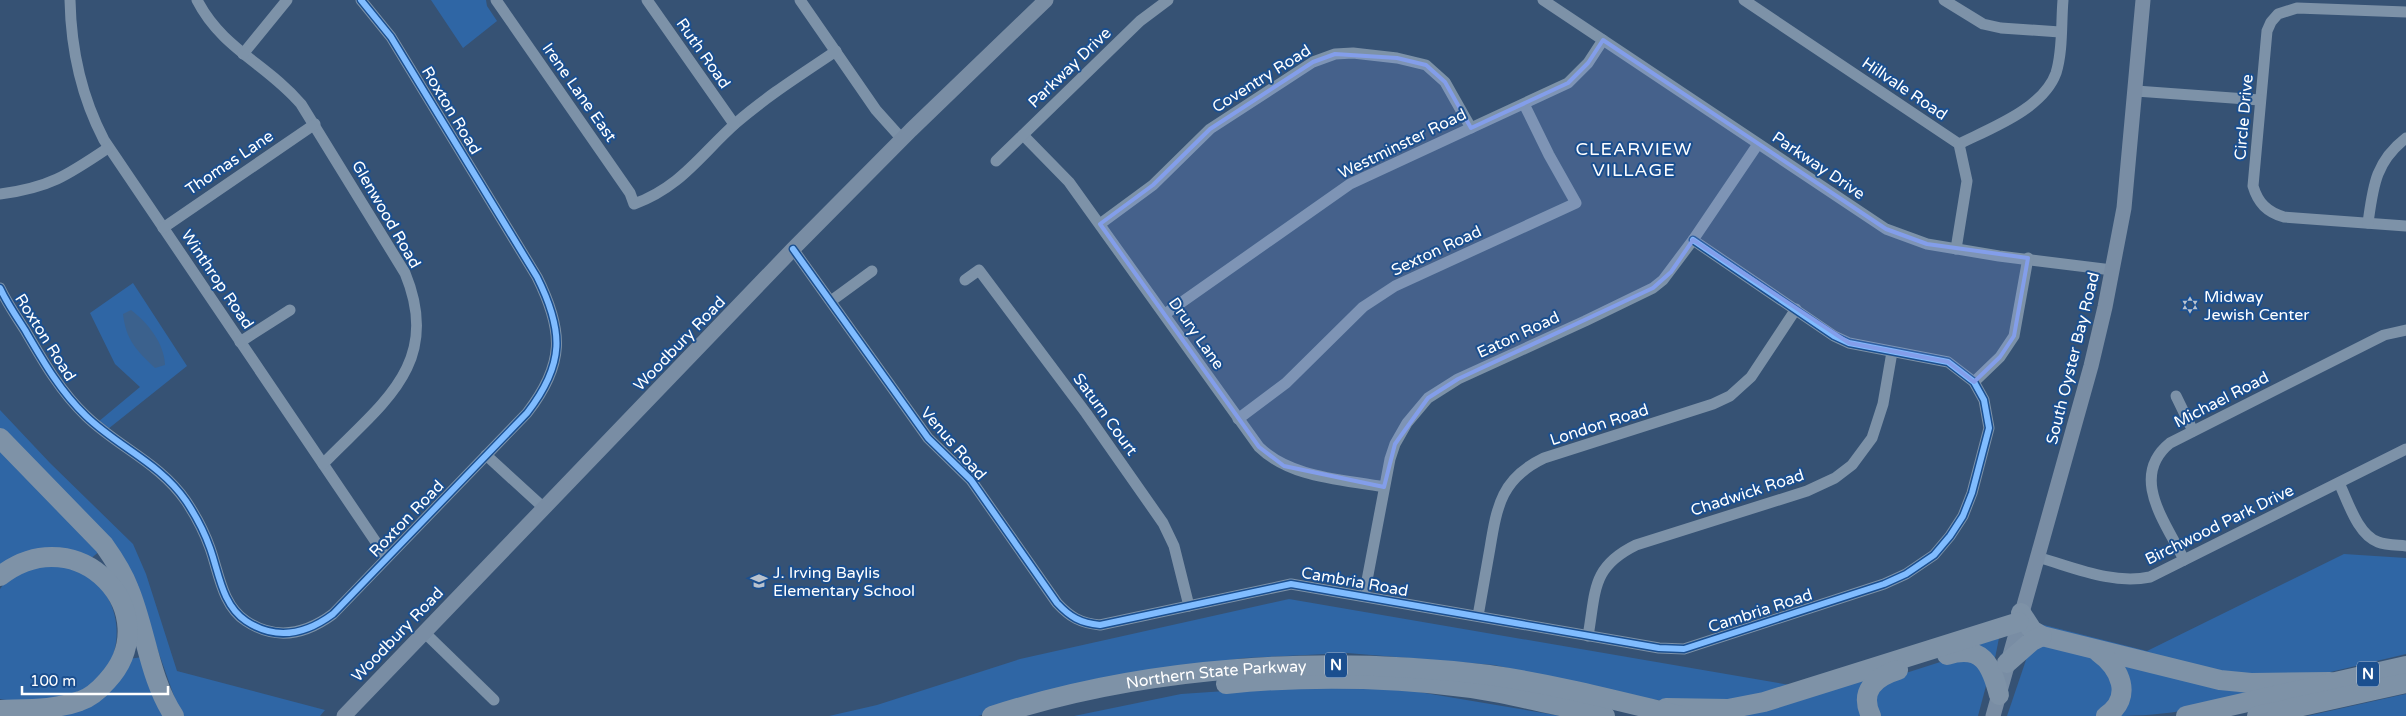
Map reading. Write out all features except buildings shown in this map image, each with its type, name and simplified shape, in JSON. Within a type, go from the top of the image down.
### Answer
[{"type":"highway","points":[[0,438],[104,545],[116,561],[130,591],[157,681],[174,716]]},
{"type":"highway","points":[[0,576],[20,562],[31,559],[62,557],[83,563],[105,578],[115,591],[123,609],[127,629],[121,660],[112,676],[100,689],[80,701],[48,708],[0,710]]},
{"type":"highway","points":[[1636,705],[1692,710],[1743,707],[1793,694],[2020,618],[2032,630],[2042,636],[2220,680],[2252,683],[2330,682]]},
{"type":"highway","points":[[2007,663],[2032,641],[2042,636]]},
{"type":"highway","points":[[2094,650],[2114,666],[2120,680],[2120,698],[2111,713],[2106,716]]},
{"type":"highway","points":[[1871,716],[1868,710],[1869,690],[1878,678],[1958,651],[1970,651],[1984,659],[1992,672],[1998,695]]},
{"type":"highway","name":"Northern State Parkway","points":[[992,716],[1074,694],[1137,682],[1259,667],[1338,665],[1407,668],[1489,675],[1681,716]]},
{"type":"highway","name":"N","points":[[2186,716],[2406,666]]},
{"type":"highway","name":"Northern State Parkway","points":[[1042,716],[1100,701],[1196,687],[1272,680],[1406,682],[1499,693],[1605,716]]},
{"type":"highway","name":"N","points":[[2257,716],[2406,683]]},
{"type":"highway","points":[[0,710],[22,716]]},
{"type":"main road","name":"Woodbury Road","points":[[344,716],[793,249],[902,139],[1046,0]]},
{"type":"main road","name":"South Oyster Bay Road","points":[[1993,716],[2091,366],[2112,270],[2124,208],[2143,0]]},
{"type":"street","name":"Winthrop Road","points":[[70,0],[74,54],[78,73],[86,101],[108,148],[386,557]]},
{"type":"street","name":"Glenwood Road","points":[[197,0],[221,36],[293,94],[315,124],[405,273],[414,297],[418,321],[413,356],[398,384],[323,464]]},
{"type":"street","points":[[243,54],[287,0]]},
{"type":"street","name":"Roxton Road","points":[[0,288],[49,372],[63,392],[86,416],[152,464],[179,491],[204,531],[225,594],[244,620],[258,628],[289,634],[308,630],[333,614],[386,557],[528,413],[549,380],[557,347],[556,325],[551,305],[537,277],[391,37],[361,0]]},
{"type":"street","name":"Irene Lane East","points":[[496,0],[630,193],[634,204],[650,198],[688,172],[734,124]]},
{"type":"street","name":"Ruth Road","points":[[647,0],[734,124]]},
{"type":"street","points":[[800,0],[876,110],[902,139]]},
{"type":"street","name":"Parkway Drive","points":[[996,161],[1140,21],[1168,0]]},
{"type":"street","name":"Parkway Drive","points":[[1544,0],[1886,229],[1927,244],[2112,270]]},
{"type":"street","name":"Hillvale Road","points":[[1744,0],[1959,144]]},
{"type":"street","points":[[1944,0],[1983,24],[2001,28],[2060,32]]},
{"type":"street","points":[[1956,249],[1968,181],[1959,144],[2022,110],[2043,94],[2056,72],[2063,0]]},
{"type":"street","name":"Circle Drive","points":[[2406,12],[2373,5],[2297,8],[2278,14],[2270,22],[2267,31],[2260,100],[2254,186],[2261,204],[2272,214],[2284,217],[2406,226]]},
{"type":"street","name":"Westminster Road","points":[[1165,314],[1350,184],[1568,83],[1588,63],[1603,40]]},
{"type":"street","points":[[734,124],[836,51]]},
{"type":"street","name":"Coventry Road","points":[[1100,224],[1153,185],[1210,129],[1313,62],[1335,54],[1353,53],[1397,58],[1426,65],[1445,82],[1471,128]]},
{"type":"street","points":[[2136,91],[2260,100]]},
{"type":"street","name":"Sexton Road","points":[[1238,419],[1286,384],[1363,307],[1396,286],[1576,203],[1549,155],[1524,104]]},
{"type":"street","name":"Thomas Lane","points":[[163,228],[315,124]]},
{"type":"street","name":"Drury Lane","points":[[1023,135],[1069,182],[1165,314],[1258,447],[1284,466],[1299,471],[1384,487]]},
{"type":"street","points":[[2368,223],[2373,185],[2381,165],[2393,149],[2406,138]]},
{"type":"street","name":"Eaton Road","points":[[1364,596],[1394,444],[1407,423],[1428,398],[1458,379],[1653,288],[1671,272],[1758,144]]},
{"type":"street","points":[[0,194],[28,191],[60,180],[108,148]]},
{"type":"street","name":"Cambria Road","points":[[1084,623],[1100,625],[1291,584],[1659,648],[1684,649],[1884,584],[1918,567],[1934,555],[1950,536],[1963,516],[1972,493],[1989,428],[1984,400],[1974,382],[1948,362],[1848,343],[1693,240]]},
{"type":"street","name":"Venus Road","points":[[793,249],[928,438],[971,480],[1057,603],[1069,616],[1084,623]]},
{"type":"street","points":[[1974,382],[2000,357],[2014,336],[2028,258]]},
{"type":"street","name":"Saturn Court","points":[[965,280],[979,270],[1086,413],[1163,523],[1174,546],[1189,606]]},
{"type":"street","points":[[831,301],[872,271]]},
{"type":"street","name":"London Road","points":[[1478,616],[1497,507],[1505,490],[1518,474],[1544,458],[1713,404],[1730,396],[1751,377],[1796,309]]},
{"type":"street","points":[[240,342],[290,310]]},
{"type":"street","name":"Michael Road","points":[[2184,560],[2154,498],[2150,480],[2151,469],[2156,457],[2163,448],[2193,431],[2384,336],[2406,330]]},
{"type":"street","name":"Chadwick Road","points":[[1588,636],[1598,580],[1606,565],[1618,554],[1636,545],[1807,491],[1835,478],[1852,465],[1866,448],[1878,424],[1884,404],[1892,352]]},
{"type":"street","points":[[2176,396],[2193,431]]},
{"type":"street","name":"Birchwood Park Drive","points":[[2037,557],[2126,580],[2150,577],[2406,449]]},
{"type":"street","points":[[486,456],[544,508]]},
{"type":"street","points":[[2339,483],[2362,529],[2379,542],[2406,546]]},
{"type":"street","points":[[424,632],[494,700]]},
{"type":"highlighted area","points":[[1603,40],[1886,229],[1927,244],[2028,258],[2014,336],[2000,357],[1974,382],[1948,362],[1849,343],[1693,240],[1671,272],[1653,288],[1458,379],[1428,398],[1395,444],[1384,487],[1284,466],[1259,447],[1100,224],[1153,185],[1210,129],[1313,62],[1335,54],[1397,58],[1426,65],[1445,82],[1471,128],[1568,83],[1588,63]]},
{"type":"shaded area","points":[[431,0],[486,0],[487,6],[497,21],[463,48]]},
{"type":"shaded area","points":[[133,283],[187,366],[108,429],[98,422],[140,387],[115,364],[90,313]]},
{"type":"shaded area","points":[[131,310],[154,334],[162,349],[165,365],[155,368],[142,356],[129,338],[123,314]]},
{"type":"shaded area","points":[[0,410],[50,463],[133,544],[146,574],[177,671],[325,710],[320,716],[181,716],[132,577],[0,433]]},
{"type":"shaded area","points":[[0,450],[101,550],[89,560],[0,569]]},
{"type":"shaded area","points":[[2344,554],[2406,558],[2406,654],[2322,674],[2241,679],[2038,630],[2036,623],[2147,651]]},
{"type":"shaded area","points":[[57,565],[83,572],[99,585],[109,599],[115,615],[117,632],[115,649],[109,665],[100,679],[86,690],[77,694],[56,700],[44,701],[0,699],[0,589],[18,574]]},
{"type":"shaded area","points":[[1289,599],[1790,685],[1795,690],[1697,706],[1645,698],[1494,665],[1347,653],[1244,658],[1143,673],[1048,694],[978,716],[829,716],[877,705],[1020,659]]},
{"type":"shaded area","points":[[2000,633],[1994,663],[1966,648]]},
{"type":"shaded area","points":[[2045,645],[2097,658],[2110,668],[2117,695],[2100,716],[2007,716],[2027,657],[2032,649]]},
{"type":"shaded area","points":[[1959,656],[1973,657],[1987,682],[1978,716],[1876,716],[1876,690],[1884,680]]},
{"type":"shaded area","points":[[2107,656],[2264,688],[2228,701],[2191,710],[2115,716],[2118,712]]},
{"type":"shaded area","points":[[143,657],[167,716],[45,716],[128,659]]},
{"type":"shaded area","points":[[1882,672],[1866,716],[1724,716]]},
{"type":"shaded area","points":[[1353,687],[1413,691],[1561,716],[1074,716],[1181,694],[1270,688]]},
{"type":"shaded area","points":[[2406,694],[2406,716],[2307,716],[2401,695]]},
{"type":"cycle path","points":[[0,288],[45,364],[77,406],[98,427],[164,476],[186,501],[205,536],[226,597],[238,614],[257,627],[280,633],[302,630],[323,621],[333,614],[527,413],[548,379],[554,363],[556,347],[556,331],[552,314],[537,277],[391,37],[361,0]]},
{"type":"cycle path","points":[[793,249],[928,438],[971,480],[1057,603],[1071,616],[1081,621],[1100,625],[1291,584],[1659,648],[1684,649],[1884,584],[1906,574],[1934,555],[1950,536],[1963,516],[1972,493],[1989,428],[1984,400],[1974,382],[1948,362],[1849,343],[1834,336],[1693,240]]},
{"type":"place","name":"Midway Jewish Center","points":[[2190,305]]},
{"type":"place","name":"J. Irving Baylis Elementary School","points":[[759,581]]},
{"type":"district","name":"CLEARVIEW VILLAGE","points":[[1634,159]]}]
